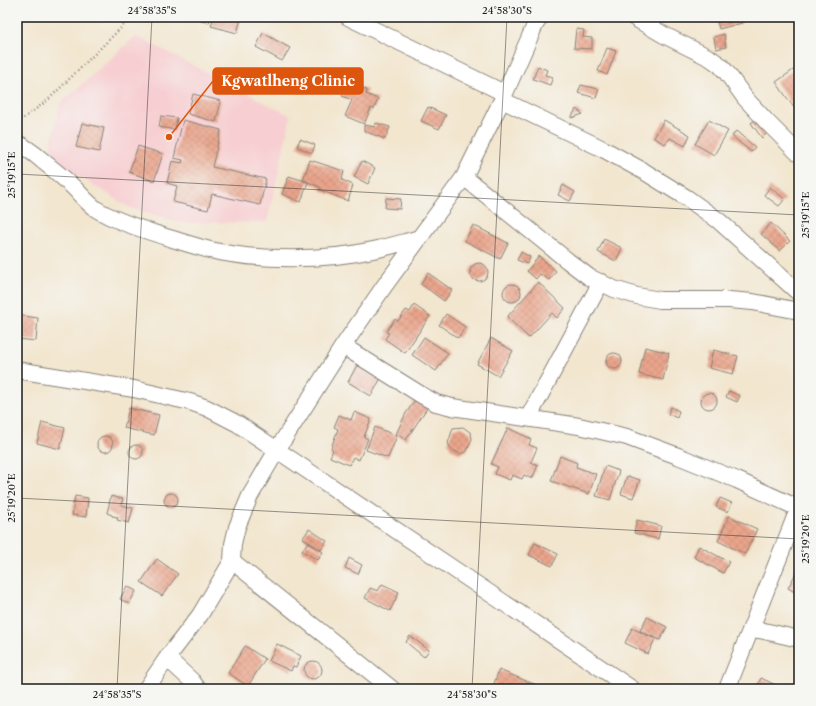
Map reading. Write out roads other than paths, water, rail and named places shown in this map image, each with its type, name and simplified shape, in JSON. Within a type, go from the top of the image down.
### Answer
[{"type":"street","points":[[348,17],[503,96],[645,172],[719,221],[799,293]]},
{"type":"street","points":[[146,689],[167,658],[200,615],[232,561],[234,539],[244,509],[277,450],[343,346],[385,285],[464,177],[540,17]]},
{"type":"street","points":[[633,17],[664,35],[710,58],[720,65],[754,108],[799,154]]},
{"type":"street","points":[[17,143],[26,147],[70,184],[86,202],[97,209],[139,228],[211,250],[263,257],[321,257],[372,250],[420,238]]},
{"type":"street","points":[[464,177],[568,261],[589,276],[614,289],[637,296],[660,300],[729,300],[753,302],[799,311]]},
{"type":"street","points":[[528,418],[601,282]]},
{"type":"street","points":[[343,346],[422,396],[436,403],[452,407],[579,426],[627,437],[737,480],[799,508],[727,689]]},
{"type":"street","points":[[17,370],[134,389],[190,402],[207,408],[238,424],[632,689]]},
{"type":"street","points":[[232,561],[392,689]]},
{"type":"street","points":[[751,628],[799,639]]},
{"type":"street","points":[[167,658],[192,680],[198,689]]},
{"type":"place","name":"Kgwatlheng Clinic","points":[[169,137]]}]
